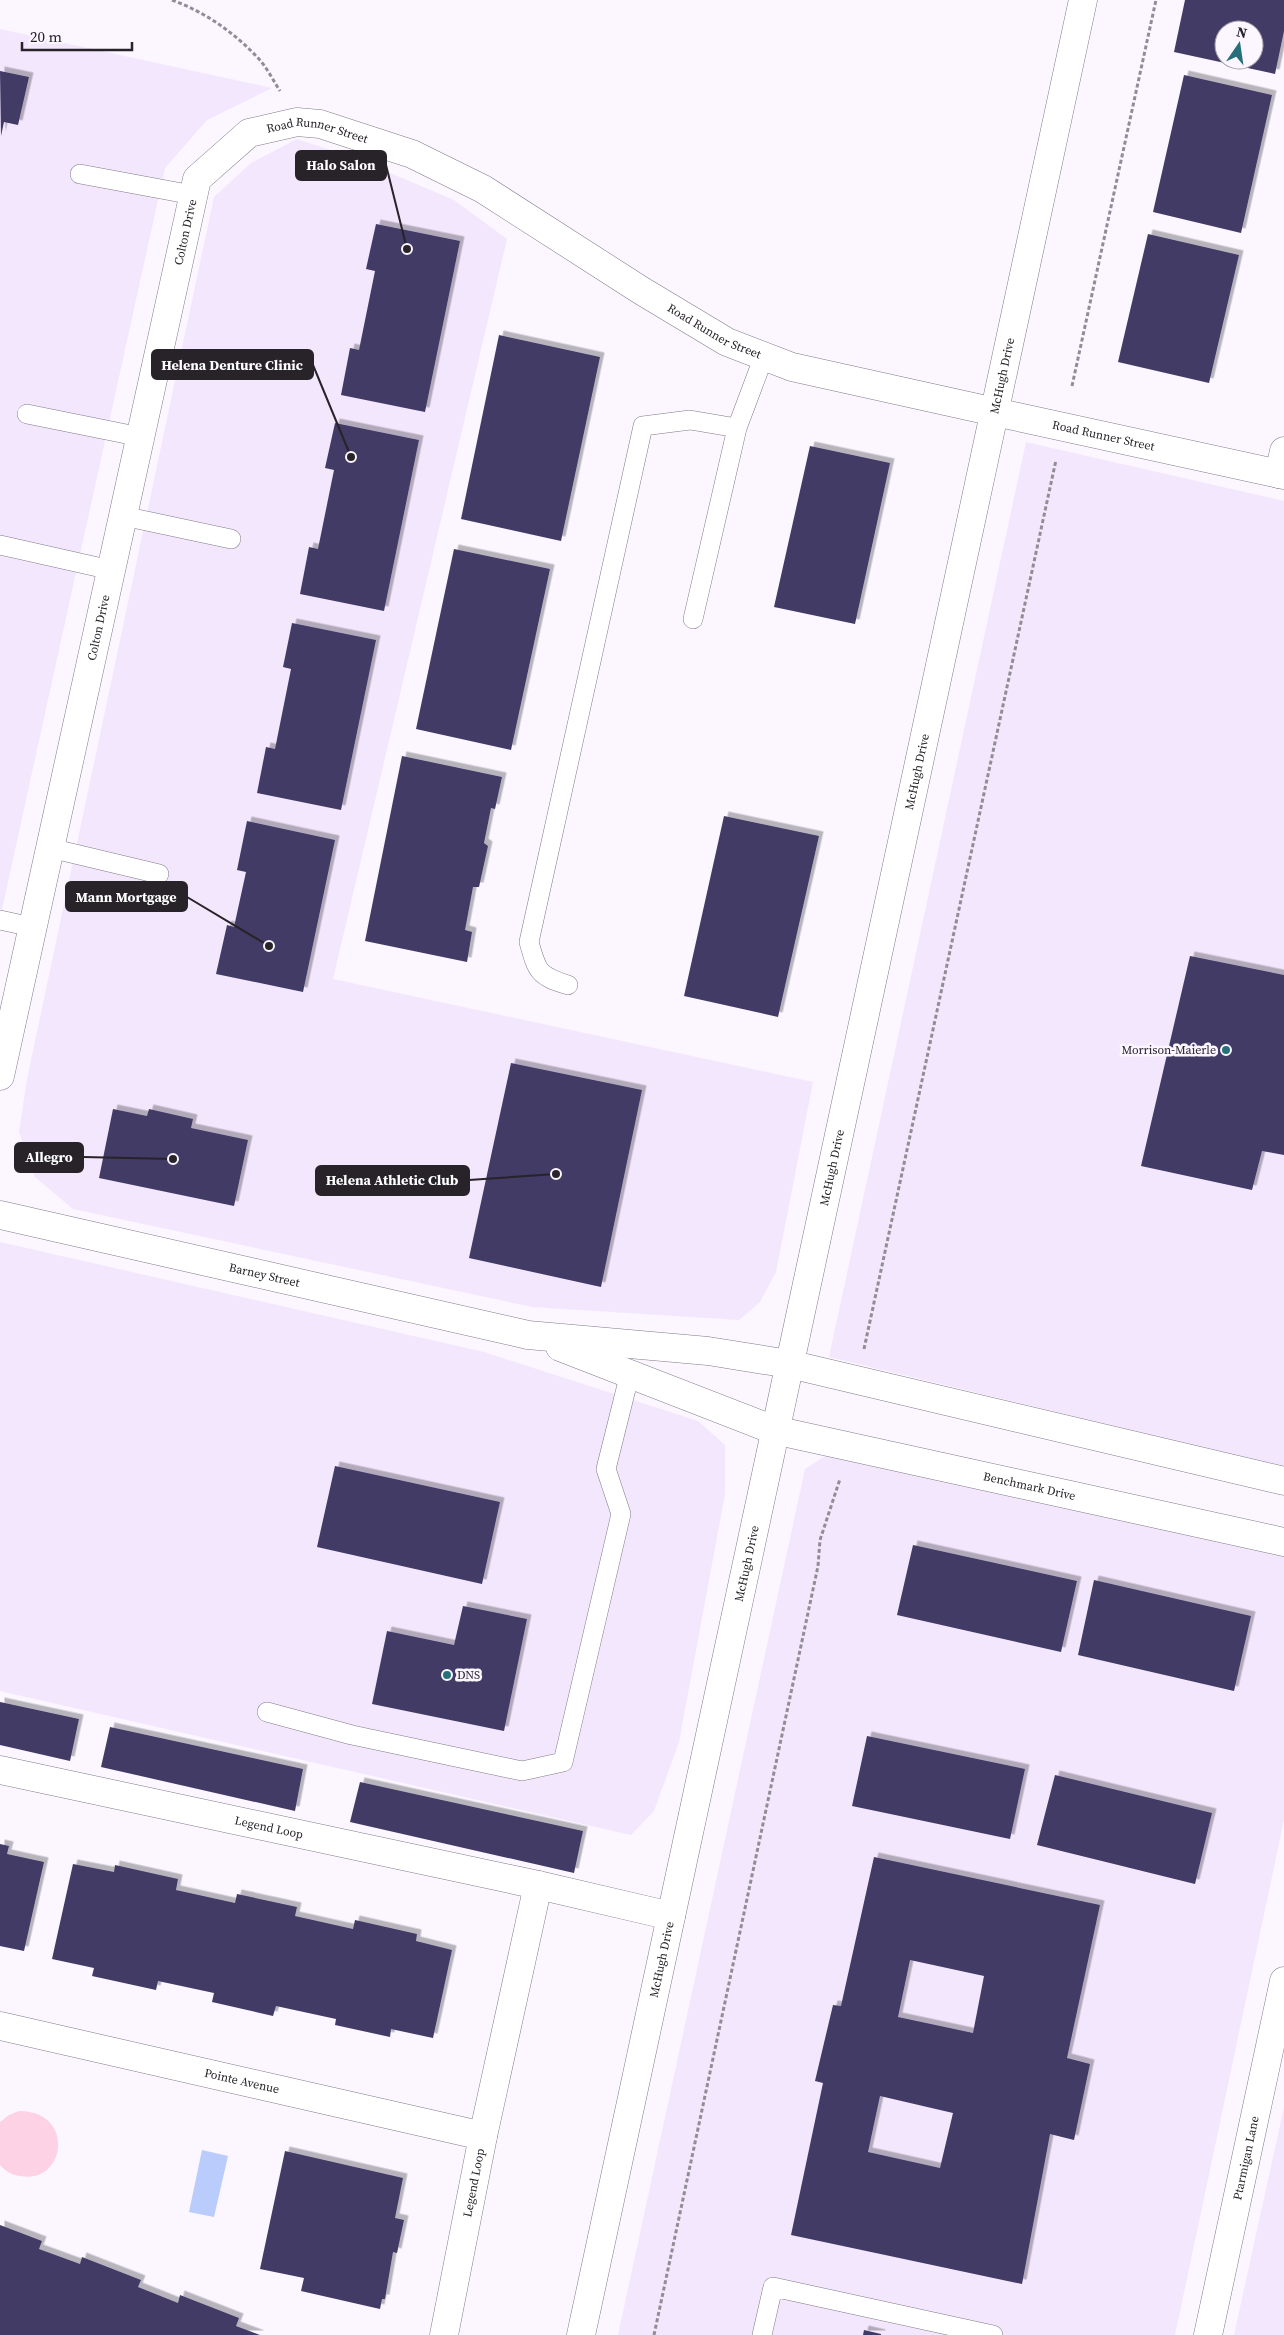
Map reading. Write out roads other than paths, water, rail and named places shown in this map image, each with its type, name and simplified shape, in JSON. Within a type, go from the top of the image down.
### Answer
[{"type":"street","name":"McHugh Drive","points":[[581,2335],[774,1430],[1083,0]]},
{"type":"street","name":"Road Runner Street","points":[[195,187],[249,133],[297,122],[320,124],[412,154],[483,189],[642,291],[728,342],[792,367],[995,412],[1282,467]]},
{"type":"street","name":"Colton Drive","points":[[1,1068],[195,187]]},
{"type":"street","name":"Barney Street","points":[[0,1215],[528,1335]]},
{"type":"street","points":[[528,1335],[708,1351],[789,1364],[1284,1481]]},
{"type":"street","name":"Benchmark Drive","points":[[528,1335],[774,1430],[1284,1542]]},
{"type":"street","name":"Legend Loop","points":[[0,1770],[538,1885],[671,1916]]},
{"type":"street","name":"Legend Loop","points":[[444,2335],[483,2136],[538,1885]]},
{"type":"street","name":"Ptarmigan Lane","points":[[1208,2335],[1277,2046],[1284,1981]]},
{"type":"street","name":"Pointe Avenue","points":[[0,2026],[483,2136]]},
{"type":"lane","points":[[80,174],[195,187]]},
{"type":"lane","points":[[694,619],[737,428],[764,356]]},
{"type":"lane","points":[[27,414],[140,436]]},
{"type":"lane","points":[[568,985],[548,979],[536,966],[529,942],[643,426],[690,420],[737,428]]},
{"type":"lane","points":[[123,516],[231,539]]},
{"type":"lane","points":[[0,545],[111,570]]},
{"type":"lane","points":[[50,848],[159,874]]},
{"type":"lane","points":[[0,920],[32,928]]},
{"type":"lane","points":[[267,1712],[352,1735],[522,1771],[563,1762],[621,1514],[606,1469],[630,1374]]},
{"type":"lane","points":[[762,2335],[773,2287],[993,2335]]},
{"type":"water","points":[[202,2150],[228,2156],[214,2217],[189,2212]]},
{"type":"place","name":"Halo Salon","points":[[407,249]]},
{"type":"place","name":"Helena Denture Clinic","points":[[351,457]]},
{"type":"place","name":"Mann Mortgage","points":[[269,946]]},
{"type":"place","name":"Morrison-Maierle","points":[[1226,1050]]},
{"type":"place","name":"Allegro","points":[[173,1159]]},
{"type":"place","name":"Helena Athletic Club","points":[[556,1174]]},
{"type":"place","name":"DNS","points":[[447,1675]]}]
